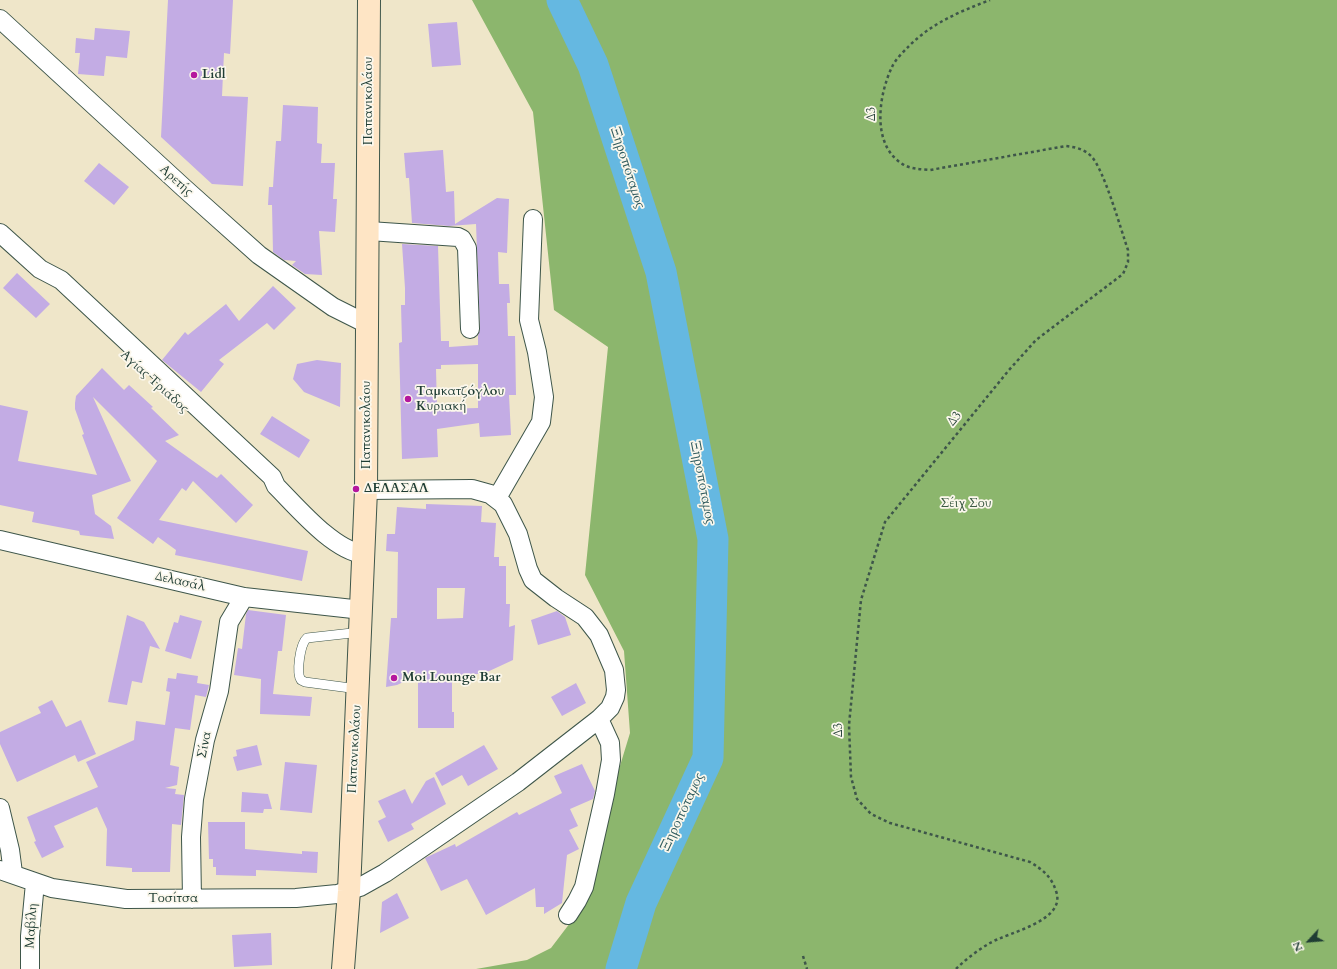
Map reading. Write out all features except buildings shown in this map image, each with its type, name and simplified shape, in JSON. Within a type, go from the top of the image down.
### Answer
[{"type":"main road","name":"Παπανικολάου","points":[[343,969],[349,891],[366,490],[369,231],[369,0]]},
{"type":"street","name":"Αρετής","points":[[0,19],[184,188],[259,254],[333,307],[367,324]]},
{"type":"street","points":[[366,490],[472,489],[486,492],[497,498],[541,422],[543,410],[544,397],[537,352],[529,320],[533,219]]},
{"type":"street","points":[[369,231],[458,237],[462,239],[468,252],[470,329]]},
{"type":"street","name":"Αγίας Τριάδος","points":[[0,233],[40,269],[62,280],[272,477],[276,486],[336,543],[353,552],[363,554]]},
{"type":"street","name":"Τοσίτσα","points":[[6,872],[52,888],[112,898],[137,900],[311,897],[349,891],[385,873],[518,782],[599,719],[610,708],[615,697],[614,670],[606,648],[586,616],[556,598],[533,580],[507,508],[497,498]]},
{"type":"street","name":"Δελασάλ","points":[[0,540],[244,597],[362,610]]},
{"type":"street","name":"Σίνα","points":[[192,899],[191,837],[194,799],[205,740],[219,691],[229,622],[244,597]]},
{"type":"street","points":[[568,915],[584,887],[610,773],[611,749],[599,719]]},
{"type":"street","points":[[0,808],[10,850],[6,872]]},
{"type":"street","name":"Μαβίλη","points":[[30,969],[30,936],[35,883]]},
{"type":"lane","points":[[358,689],[305,682],[301,680],[298,673],[303,644],[307,638],[361,632]]},
{"type":"path","name":"Δ3","points":[[956,969],[967,958],[991,943],[1044,919],[1055,910],[1058,896],[1054,884],[1046,872],[1030,862],[890,824],[871,814],[857,799],[851,777],[848,725],[861,600],[885,522],[1013,365],[1036,340],[1112,284],[1123,274],[1128,262],[1128,250],[1100,170],[1091,156],[1080,148],[1066,146],[930,170],[914,169],[900,163],[889,150],[882,133],[880,110],[883,90],[892,66],[908,47],[928,28],[947,17],[990,0]]},
{"type":"path","points":[[803,956],[807,969]]},
{"type":"green space","name":"Σέιχ Σου","points":[[472,0],[1337,0],[1337,969],[476,969],[527,960],[551,948],[589,898],[609,802],[630,733],[624,651],[585,575],[608,347],[554,310],[533,112]]},
{"type":"waterway","name":"Ξηροπόταμος","points":[[562,0],[593,65],[661,272],[713,539],[708,758],[641,903],[621,969]]},
{"type":"place","name":"Lidl","points":[[194,75]]},
{"type":"place","name":"Ταμκατζόγλου Κυριακή","points":[[408,399]]},
{"type":"place","name":"ΔΕΛΑΣΑΛ","points":[[356,489]]},
{"type":"place","name":"Moi Lounge Bar","points":[[394,678]]}]
